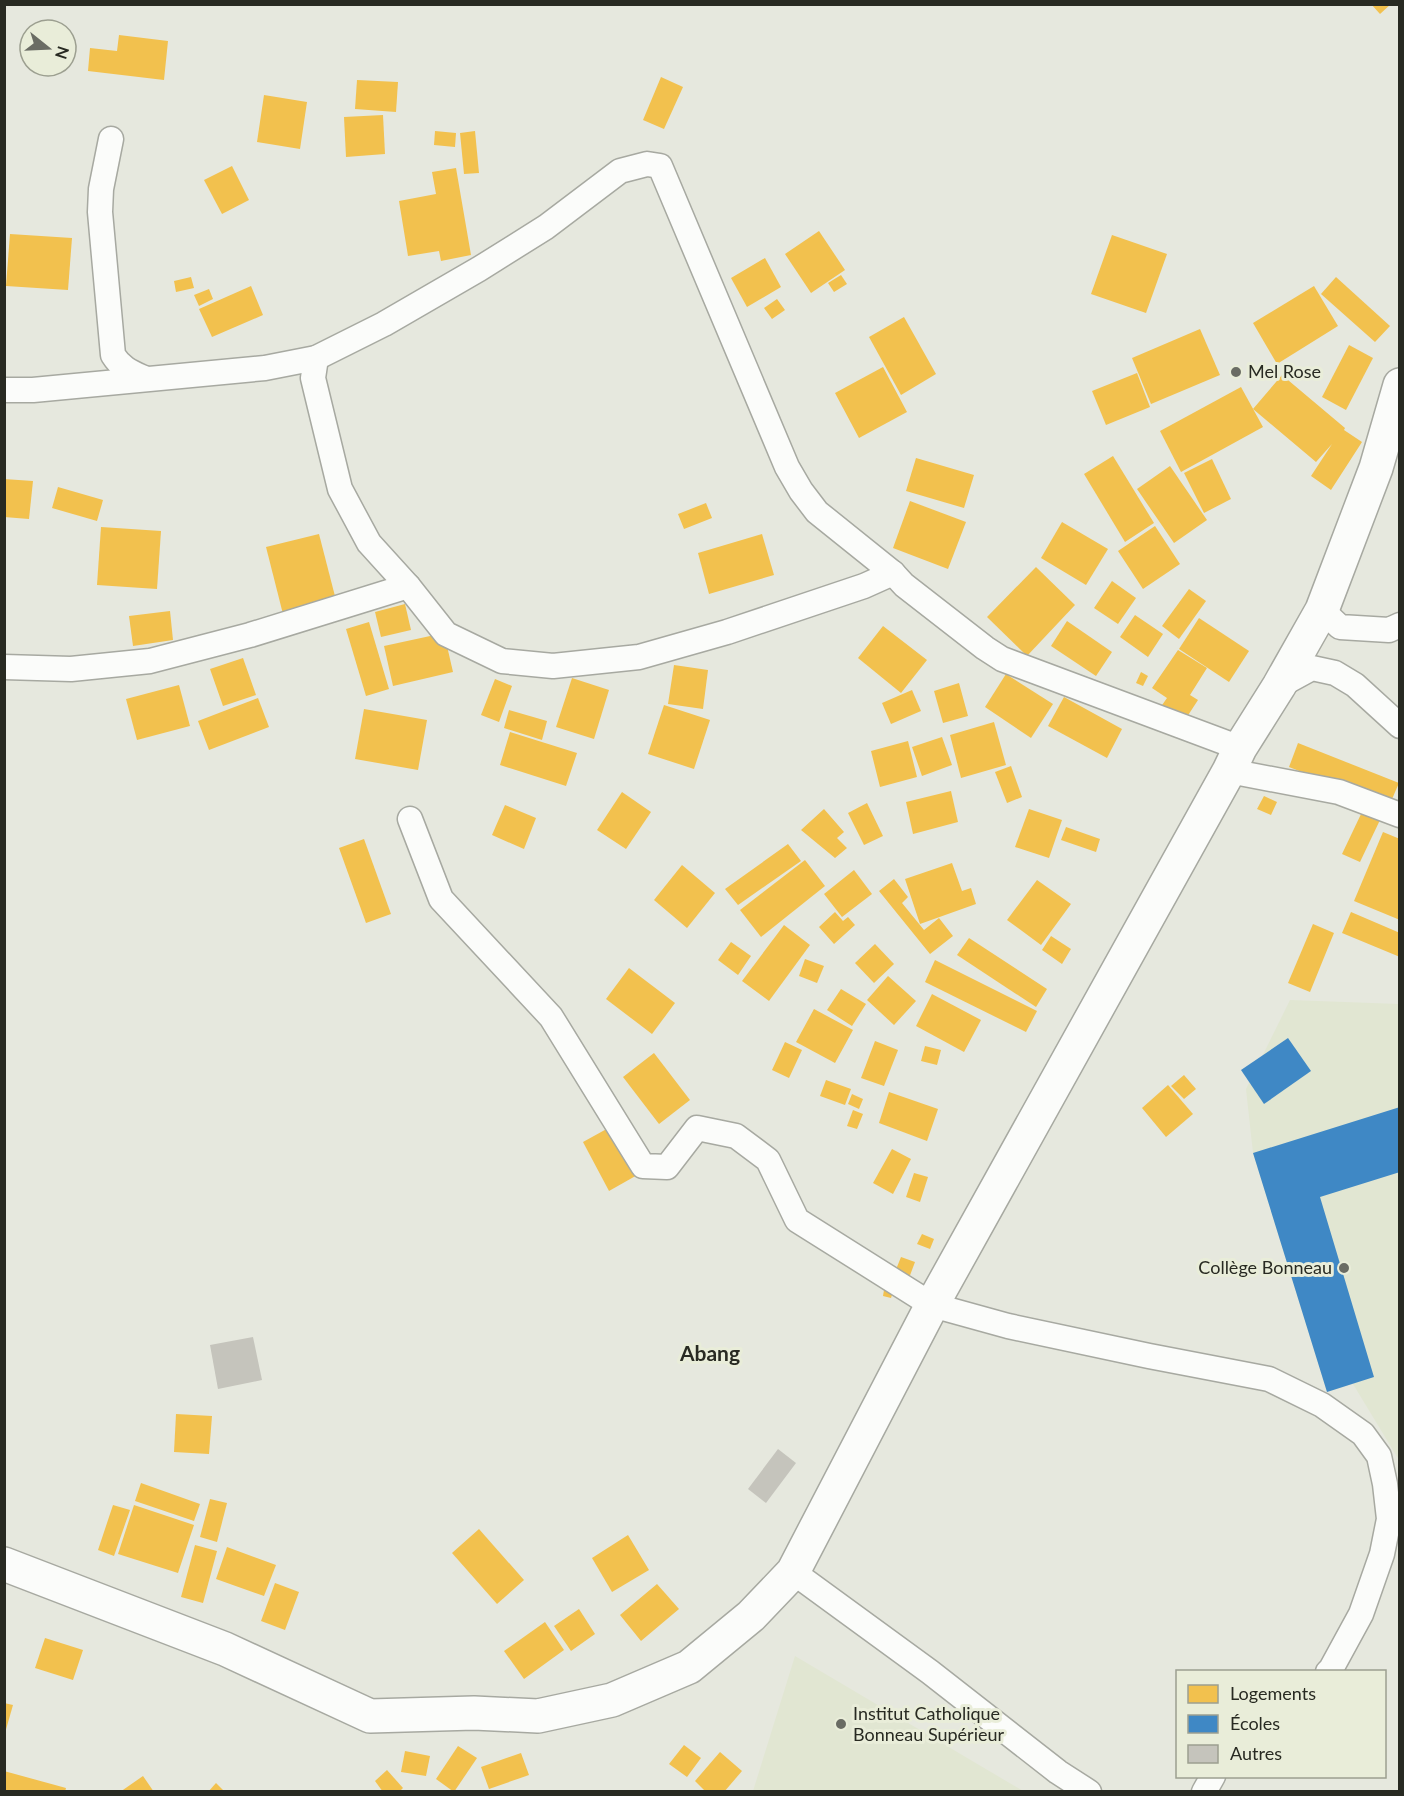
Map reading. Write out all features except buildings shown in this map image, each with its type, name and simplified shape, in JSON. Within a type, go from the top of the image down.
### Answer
[{"type":"main road","points":[[4,1564],[225,1649],[370,1716],[474,1713],[538,1716],[612,1700],[689,1667],[751,1616],[793,1572],[932,1305],[1235,759],[1322,610],[1376,468],[1400,385]]},
{"type":"street","points":[[111,139],[101,189],[100,212],[113,355],[118,363],[127,370],[144,378]]},
{"type":"street","points":[[4,390],[33,390],[265,368],[316,358],[384,324],[479,269],[546,227],[620,171],[647,164],[660,166],[787,468],[817,512],[893,573],[904,585],[1002,659],[1235,759],[1339,792],[1400,815]]},
{"type":"street","points":[[316,358],[313,378],[340,489],[369,543],[408,586],[446,634],[502,661],[554,666],[639,657],[727,632],[864,586],[893,573]]},
{"type":"street","points":[[4,667],[71,669],[150,661],[250,635],[408,586]]},
{"type":"street","points":[[1322,610],[1341,627],[1389,630],[1400,625]]},
{"type":"street","points":[[1279,686],[1312,668],[1335,673],[1355,685],[1400,726]]},
{"type":"street","points":[[410,819],[441,899],[551,1017],[643,1166],[667,1167],[697,1128],[736,1136],[768,1160],[797,1220],[932,1305],[1008,1326],[1269,1379],[1322,1405],[1364,1434],[1379,1456],[1389,1519],[1382,1554],[1361,1614],[1330,1670]]},
{"type":"street","points":[[793,1572],[930,1672],[1058,1772],[1089,1791]]},
{"type":"street","points":[[1204,1791],[1213,1778]]},
{"type":"shaded area","name":"Collège Bonneau","points":[[1290,1000],[1399,1004],[1399,1460],[1353,1384],[1327,1392],[1253,1153],[1246,1089]]},
{"type":"shaded area","name":"Institut Catholique Bonneau Supérieur","points":[[795,1656],[1023,1791],[753,1791]]},
{"type":"place","name":"Mel Rose","points":[[1236,372]]},
{"type":"place","name":"Collège Bonneau","points":[[1344,1268]]},
{"type":"place","name":"Institut Catholique Bonneau Supérieur","points":[[841,1724]]},
{"type":"district","name":"Abang","points":[[710,1354]]}]
